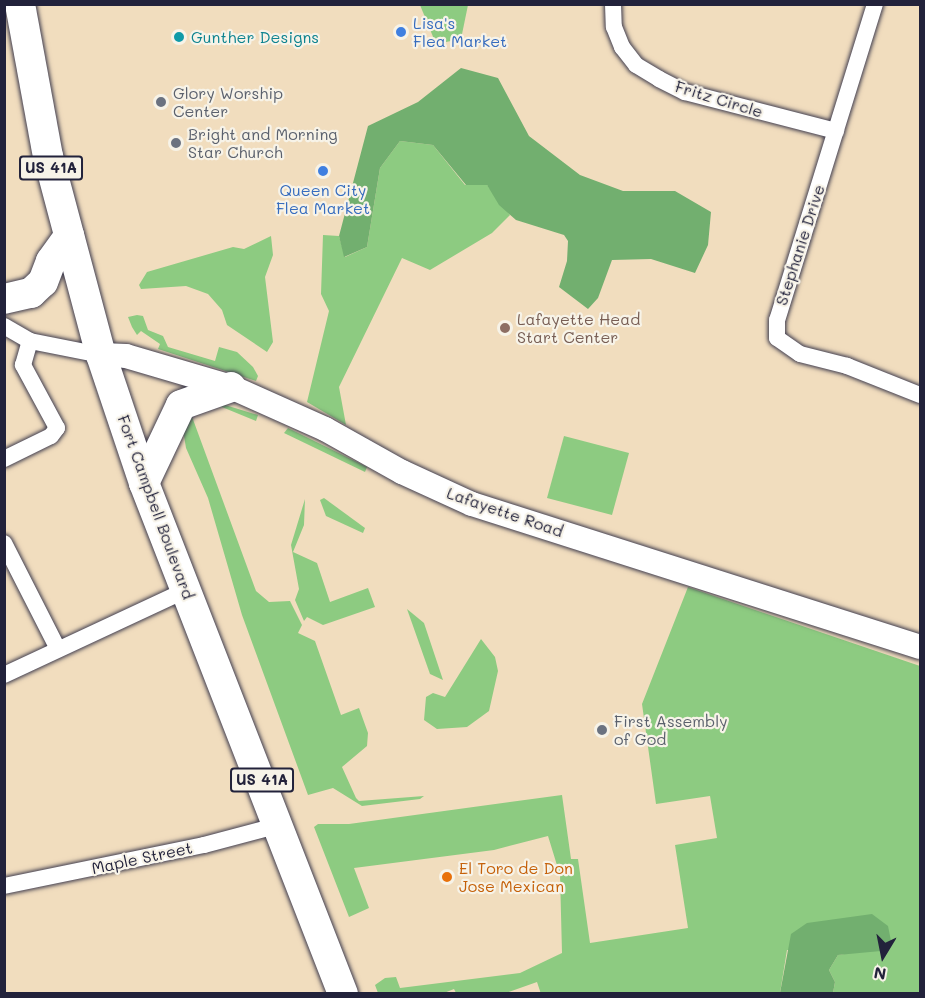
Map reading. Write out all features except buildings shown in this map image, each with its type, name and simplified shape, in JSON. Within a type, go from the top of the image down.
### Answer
[{"type":"highway","name":"Fort Campbell Boulevard","points":[[20,4],[41,122],[101,355],[144,483],[343,993]]},
{"type":"highway","points":[[4,299],[31,293],[43,282],[51,261],[69,236]]},
{"type":"highway","points":[[144,483],[181,405],[231,387]]},
{"type":"main road","name":"Lafayette Road","points":[[101,355],[126,356],[231,387],[325,429],[402,472],[472,504],[921,647]]},
{"type":"street","name":"Fritz Circle","points":[[613,4],[614,27],[622,47],[636,65],[658,79],[685,92],[836,131]]},
{"type":"street","name":"Stephanie Drive","points":[[875,4],[777,320],[777,338],[800,354],[847,366],[921,394]]},
{"type":"street","points":[[4,326],[30,341],[101,355]]},
{"type":"street","points":[[4,459],[51,436],[57,428],[23,365],[30,341]]},
{"type":"street","points":[[4,543],[58,649]]},
{"type":"street","points":[[4,675],[186,590]]},
{"type":"street","name":"Maple Street","points":[[4,886],[204,845],[279,825]]},
{"type":"green space","points":[[420,5],[468,5],[461,39],[436,44]]},
{"type":"green space","points":[[461,68],[498,78],[529,136],[580,175],[623,191],[675,191],[711,212],[708,245],[695,273],[651,259],[612,260],[598,298],[588,309],[559,287],[567,261],[568,241],[564,235],[516,220],[499,205],[487,185],[466,185],[433,145],[400,141],[380,168],[367,247],[344,257],[339,236],[368,126],[418,102]]},
{"type":"green space","points":[[400,141],[433,145],[465,185],[487,185],[510,215],[492,233],[430,270],[402,258],[339,387],[346,425],[307,402],[329,311],[321,294],[323,235],[339,236],[345,257],[367,247],[380,168]]},
{"type":"green space","points":[[271,236],[273,255],[265,277],[273,342],[267,352],[227,325],[222,310],[208,294],[186,286],[141,289],[139,285],[147,272],[233,247],[244,249]]},
{"type":"green space","points":[[143,316],[148,330],[163,336],[168,347],[215,361],[219,347],[237,352],[253,367],[258,376],[256,381],[158,349],[160,344],[141,331],[137,335],[132,327],[128,317]]},
{"type":"green space","points":[[209,400],[258,415],[256,421],[217,405],[191,414],[256,591],[269,602],[290,601],[302,625],[298,633],[315,641],[341,715],[359,708],[368,733],[367,746],[342,767],[356,798],[359,801],[424,796],[420,799],[362,806],[333,788],[308,795],[242,615],[208,498],[186,448],[183,430],[190,415],[185,412],[198,402]]},
{"type":"green space","points":[[288,428],[367,467],[365,472],[284,433]]},
{"type":"green space","points":[[564,436],[629,453],[612,515],[547,498]]},
{"type":"green space","points":[[324,498],[365,528],[363,533],[326,516],[320,500]]},
{"type":"green space","points":[[305,499],[304,525],[293,552],[317,563],[330,602],[368,588],[375,607],[323,625],[307,617],[304,621],[295,600],[299,589],[291,545]]},
{"type":"green space","points":[[688,587],[920,666],[920,993],[833,993],[835,982],[829,970],[838,955],[857,952],[787,950],[780,993],[541,994],[537,982],[506,993],[456,993],[454,989],[444,993],[378,993],[375,985],[385,978],[396,977],[400,988],[520,973],[562,953],[560,875],[548,836],[494,850],[354,868],[369,908],[349,917],[314,827],[318,824],[349,824],[562,795],[571,859],[578,859],[590,943],[688,928],[675,845],[717,838],[710,796],[656,804],[642,704]]},
{"type":"green space","points":[[407,609],[424,623],[443,680],[430,674]]},
{"type":"green space","points":[[481,639],[495,657],[498,671],[489,711],[467,727],[437,729],[424,720],[426,697],[433,693],[445,697]]},
{"type":"green space","points":[[872,914],[888,926],[891,941],[881,951],[838,955],[829,970],[835,982],[833,993],[780,993],[791,934],[807,923]]},
{"type":"place","name":"Lisa's Flea Market","points":[[401,32]]},
{"type":"place","name":"Gunther Designs","points":[[179,37]]},
{"type":"place","name":"Glory Worship Center","points":[[161,102]]},
{"type":"place","name":"Bright and Morning Star Church","points":[[176,143]]},
{"type":"place","name":"Queen City Flea Market","points":[[323,171]]},
{"type":"place","name":"Lafayette Head Start Center","points":[[505,328]]},
{"type":"place","name":"First Assembly of God","points":[[602,730]]},
{"type":"place","name":"El Toro de Don Jose Mexican","points":[[447,877]]}]
